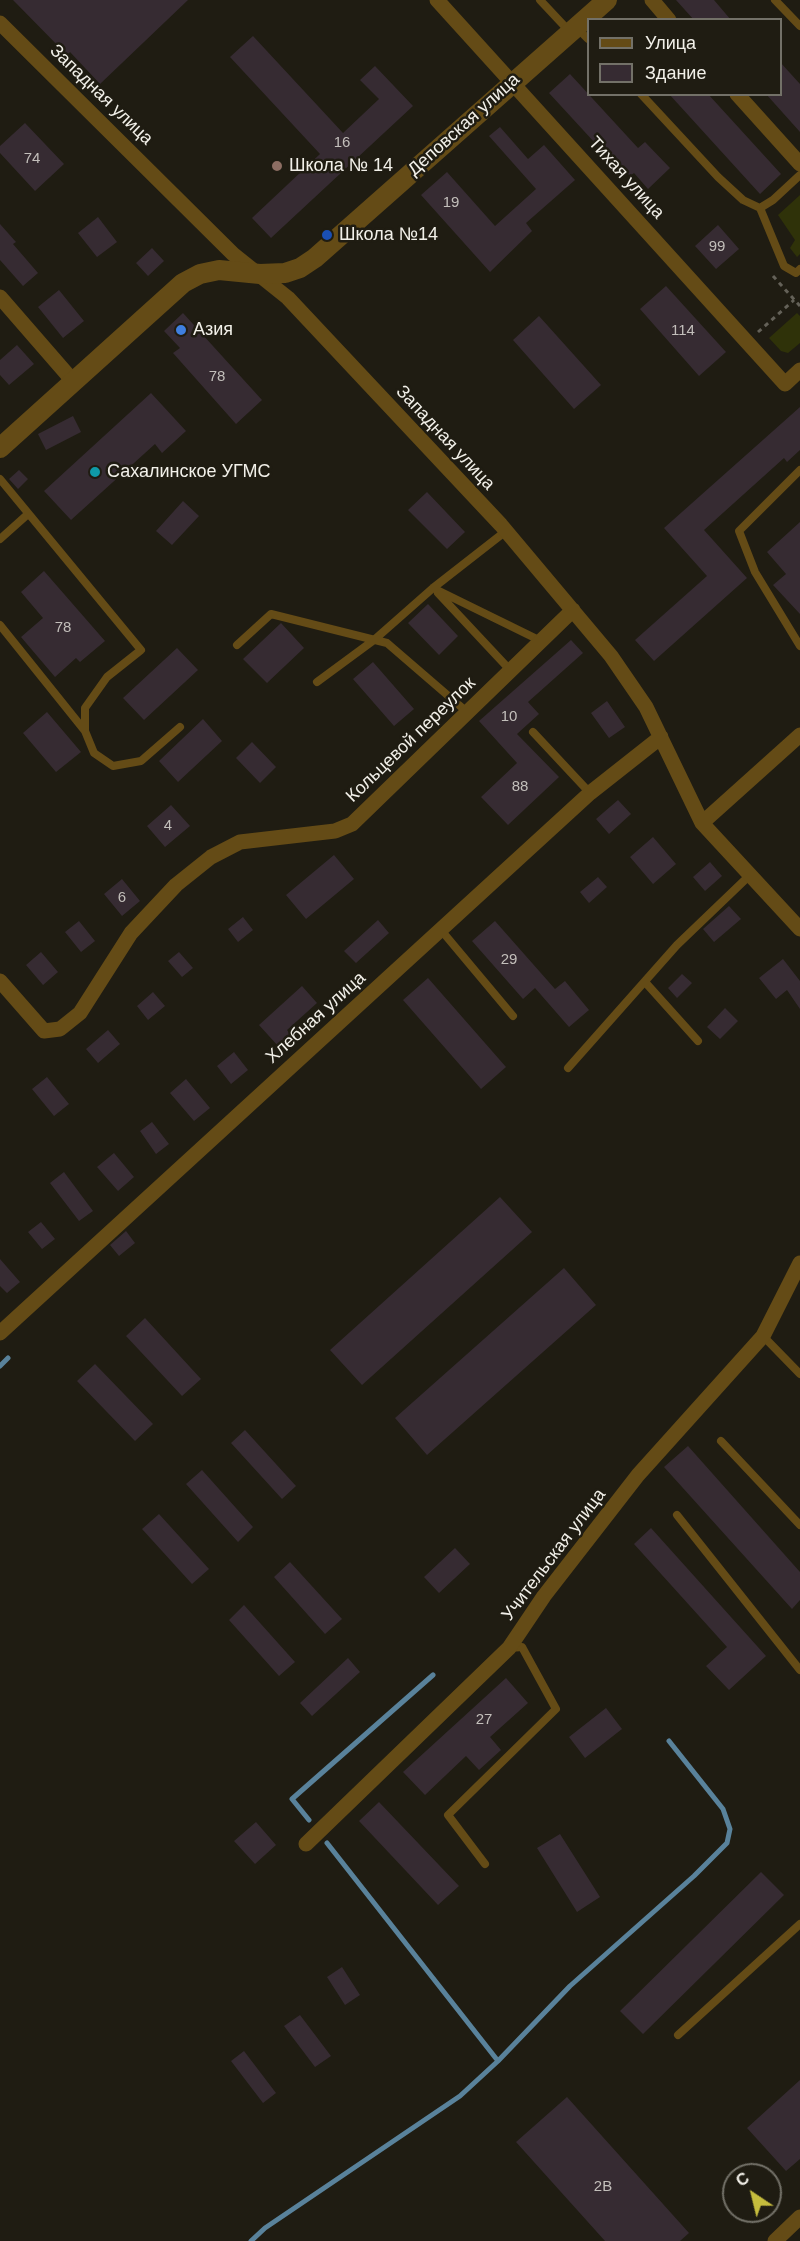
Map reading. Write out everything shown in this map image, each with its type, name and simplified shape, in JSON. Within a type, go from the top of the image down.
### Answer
[{"type":"street","name":"Тихая улица","points":[[437,0],[785,384],[800,370]]},
{"type":"street","name":"Деповская улица","points":[[591,18],[607,0]]},
{"type":"street","points":[[652,0],[667,18]]},
{"type":"street","name":"Западная улица","points":[[0,23],[233,254],[288,298],[506,531],[617,665],[646,707],[702,823],[800,929]]},
{"type":"street","name":"Деповская улица","points":[[0,448],[183,283],[200,274],[219,270],[260,274],[285,273],[300,268],[315,258],[512,82],[578,33]]},
{"type":"street","points":[[739,96],[800,164]]},
{"type":"street","points":[[0,297],[73,381]]},
{"type":"street","name":"Кольцевой переулок","points":[[0,981],[45,1031],[60,1029],[80,1013],[131,933],[176,885],[211,857],[240,842],[335,831],[352,824],[573,610]]},
{"type":"street","points":[[702,823],[800,735]]},
{"type":"street","name":"Хлебная улица","points":[[0,1333],[590,793],[661,736]]},
{"type":"street","name":"Учительская улица","points":[[306,1844],[509,1648],[544,1596],[638,1475],[763,1336],[800,1263]]},
{"type":"street","points":[[775,2241],[800,2217]]},
{"type":"lane","points":[[540,0],[578,33]]},
{"type":"lane","points":[[776,0],[800,26]]},
{"type":"lane","points":[[642,96],[718,177],[743,200],[760,208],[784,266],[796,273],[800,269]]},
{"type":"lane","points":[[760,208],[773,200],[800,175]]},
{"type":"lane","points":[[800,471],[739,531],[755,572],[800,646]]},
{"type":"lane","points":[[0,479],[141,651],[107,677],[85,708],[85,731]]},
{"type":"lane","points":[[0,539],[28,514]]},
{"type":"lane","points":[[318,682],[374,640],[433,588],[506,531]]},
{"type":"lane","points":[[433,588],[541,641]]},
{"type":"lane","points":[[433,588],[511,671]]},
{"type":"lane","points":[[237,645],[271,614],[387,643],[468,712]]},
{"type":"lane","points":[[0,625],[85,731],[94,753],[113,766],[141,761],[180,727]]},
{"type":"lane","points":[[533,732],[590,793]]},
{"type":"lane","points":[[568,1068],[677,945],[750,875]]},
{"type":"lane","points":[[441,930],[513,1016]]},
{"type":"lane","points":[[645,982],[698,1041]]},
{"type":"lane","points":[[763,1336],[800,1374]]},
{"type":"lane","points":[[721,1441],[800,1524]]},
{"type":"lane","points":[[677,1515],[800,1670]]},
{"type":"lane","points":[[485,1864],[448,1815],[556,1709],[522,1647],[509,1648]]},
{"type":"lane","points":[[678,2035],[800,1924]]},
{"type":"path","points":[[773,276],[800,306]]},
{"type":"path","points":[[755,335],[794,300]]},
{"type":"green space","points":[[800,195],[800,254],[797,257],[790,248],[795,240],[778,215]]},
{"type":"green space","points":[[797,313],[800,316],[800,343],[788,353],[781,351],[769,338]]},
{"type":"building","points":[[13,0],[188,0],[100,84],[70,52],[67,55]]},
{"type":"building","points":[[676,0],[714,0],[729,18],[692,18]]},
{"type":"building","points":[[253,36],[343,133],[379,99],[360,80],[375,66],[413,106],[271,238],[252,218],[320,154],[230,57]]},
{"type":"building","points":[[782,64],[800,84],[800,132],[768,96],[782,96]]},
{"type":"building","points":[[570,74],[587,92],[587,96],[590,96],[638,148],[645,142],[670,168],[648,189],[634,173],[630,176],[608,153],[606,155],[549,93]]},
{"type":"building","points":[[671,96],[710,96],[781,174],[760,194]]},
{"type":"building","points":[[25,123],[64,164],[35,191],[0,153],[0,146]]},
{"type":"building","points":[[500,127],[528,159],[544,145],[575,180],[526,223],[532,231],[490,272],[421,195],[447,172],[495,226],[536,189],[489,136]]},
{"type":"building","points":[[98,217],[117,242],[97,257],[78,233]]},
{"type":"building","points":[[0,224],[16,242],[13,244],[38,273],[23,286],[0,260]]},
{"type":"building","points":[[718,225],[739,249],[716,269],[695,246]]},
{"type":"building","points":[[152,248],[164,261],[148,276],[136,263]]},
{"type":"building","points":[[666,286],[726,352],[699,376],[640,309]]},
{"type":"building","points":[[59,290],[84,321],[63,338],[38,307]]},
{"type":"building","name":"Сахалинское УГМС","points":[[183,313],[262,400],[236,424],[173,353],[180,348],[164,331]]},
{"type":"building","points":[[539,316],[601,385],[574,409],[513,340]]},
{"type":"building","points":[[17,345],[34,364],[9,385],[0,375],[0,360]]},
{"type":"building","name":"Сахалинское УГМС","points":[[151,393],[186,431],[162,453],[155,444],[71,520],[44,491]]},
{"type":"building","points":[[800,407],[800,450],[787,462],[784,458],[704,530],[747,578],[654,661],[635,640],[707,576],[664,528]]},
{"type":"building","points":[[73,416],[81,432],[46,450],[38,434]]},
{"type":"building","points":[[19,470],[28,479],[18,489],[9,479]]},
{"type":"building","points":[[427,492],[465,532],[447,549],[408,510]]},
{"type":"building","points":[[183,501],[199,516],[172,545],[156,531]]},
{"type":"building","points":[[800,522],[800,614],[773,585],[786,574],[767,552]]},
{"type":"building","points":[[44,571],[105,641],[80,662],[76,658],[55,677],[21,637],[43,618],[21,592]]},
{"type":"building","points":[[428,604],[458,636],[439,655],[408,623]]},
{"type":"building","points":[[281,623],[304,648],[267,683],[243,659]]},
{"type":"building","points":[[571,640],[583,653],[528,702],[539,714],[517,734],[559,777],[508,825],[481,797],[517,763],[479,721]]},
{"type":"building","points":[[177,648],[198,670],[144,720],[123,698]]},
{"type":"building","points":[[373,662],[414,709],[394,726],[353,679]]},
{"type":"building","points":[[607,701],[625,727],[609,738],[591,713]]},
{"type":"building","points":[[47,712],[81,752],[56,772],[23,733]]},
{"type":"building","points":[[203,719],[222,741],[178,782],[159,761]]},
{"type":"building","points":[[252,742],[276,767],[260,783],[236,758]]},
{"type":"building","points":[[618,800],[631,814],[609,834],[596,819]]},
{"type":"building","points":[[171,805],[190,826],[165,847],[147,826]]},
{"type":"building","points":[[653,837],[676,864],[653,884],[630,857]]},
{"type":"building","points":[[334,855],[354,879],[306,919],[286,895]]},
{"type":"building","points":[[710,862],[722,876],[705,891],[693,877]]},
{"type":"building","points":[[598,877],[607,887],[589,903],[580,892]]},
{"type":"building","points":[[122,879],[140,901],[122,916],[104,894]]},
{"type":"building","points":[[729,906],[741,919],[714,942],[703,929]]},
{"type":"building","points":[[243,917],[253,930],[238,942],[228,929]]},
{"type":"building","points":[[378,920],[389,933],[356,963],[344,951]]},
{"type":"building","points":[[79,921],[95,941],[81,952],[65,932]]},
{"type":"building","points":[[495,921],[555,989],[565,981],[589,1010],[569,1027],[535,988],[523,999],[472,941]]},
{"type":"building","points":[[41,952],[58,972],[43,985],[26,965]]},
{"type":"building","points":[[179,952],[193,968],[182,977],[168,961]]},
{"type":"building","points":[[783,959],[800,981],[800,1009],[787,990],[776,999],[759,978]]},
{"type":"building","points":[[682,974],[692,983],[677,998],[668,988]]},
{"type":"building","points":[[428,978],[506,1067],[481,1089],[403,1000]]},
{"type":"building","points":[[302,986],[317,1003],[287,1030],[291,1035],[278,1046],[259,1025]]},
{"type":"building","points":[[153,992],[165,1006],[148,1020],[137,1006]]},
{"type":"building","points":[[725,1008],[738,1021],[720,1039],[707,1027]]},
{"type":"building","points":[[108,1030],[120,1044],[98,1063],[86,1049]]},
{"type":"building","points":[[234,1052],[248,1070],[231,1084],[217,1066]]},
{"type":"building","points":[[47,1077],[69,1104],[54,1116],[32,1089]]},
{"type":"building","points":[[186,1079],[210,1108],[194,1121],[170,1093]]},
{"type":"building","points":[[152,1122],[169,1144],[156,1154],[140,1131]]},
{"type":"building","points":[[114,1153],[134,1177],[118,1191],[97,1167]]},
{"type":"building","points":[[64,1172],[93,1211],[79,1221],[50,1183]]},
{"type":"building","points":[[500,1197],[532,1232],[362,1385],[330,1350]]},
{"type":"building","points":[[41,1222],[55,1239],[42,1249],[28,1232]]},
{"type":"building","points":[[126,1231],[135,1243],[119,1256],[110,1245]]},
{"type":"building","points":[[0,1259],[20,1282],[7,1293],[0,1286]]},
{"type":"building","points":[[564,1268],[596,1305],[427,1455],[395,1418]]},
{"type":"building","points":[[145,1318],[201,1379],[182,1396],[126,1336]]},
{"type":"building","points":[[95,1364],[153,1424],[135,1441],[77,1381]]},
{"type":"building","points":[[245,1430],[296,1486],[282,1499],[231,1443]]},
{"type":"building","points":[[688,1446],[800,1572],[800,1600],[792,1609],[664,1467]]},
{"type":"building","points":[[202,1470],[253,1527],[238,1542],[186,1484]]},
{"type":"building","points":[[159,1514],[209,1569],[192,1584],[142,1529]]},
{"type":"building","points":[[651,1528],[766,1656],[729,1690],[706,1666],[727,1647],[634,1544]]},
{"type":"building","points":[[455,1548],[470,1564],[439,1593],[424,1577]]},
{"type":"building","points":[[290,1562],[342,1619],[325,1634],[274,1577]]},
{"type":"building","points":[[244,1605],[295,1662],[279,1676],[229,1620]]},
{"type":"building","points":[[348,1658],[360,1672],[312,1716],[300,1703]]},
{"type":"building","points":[[506,1678],[528,1703],[490,1737],[501,1750],[479,1770],[466,1756],[425,1795],[403,1772]]},
{"type":"building","points":[[606,1708],[622,1729],[585,1758],[569,1737]]},
{"type":"building","points":[[379,1802],[459,1886],[438,1905],[359,1821]]},
{"type":"building","points":[[256,1822],[276,1845],[255,1864],[234,1841]]},
{"type":"building","points":[[560,1834],[600,1897],[577,1912],[537,1848]]},
{"type":"building","points":[[761,1872],[784,1895],[643,2034],[620,2011]]},
{"type":"building","points":[[342,1967],[360,1995],[345,2005],[327,1977]]},
{"type":"building","points":[[300,2015],[331,2056],[315,2067],[284,2026]]},
{"type":"building","points":[[244,2051],[276,2093],[263,2103],[231,2061]]},
{"type":"building","points":[[800,2080],[800,2159],[786,2171],[782,2163],[779,2163],[747,2128]]},
{"type":"building","points":[[567,2097],[689,2233],[680,2241],[605,2241],[516,2142]]},
{"type":"waterway","points":[[0,1366],[8,1358]]},
{"type":"waterway","points":[[309,1820],[292,1799],[433,1675]]},
{"type":"waterway","points":[[251,2241],[265,2228],[460,2096],[498,2061],[570,1986],[694,1876],[727,1843],[730,1829],[723,1809],[669,1741]]},
{"type":"waterway","points":[[327,1843],[498,2061]]},
{"type":"place","name":"Школа № 14","points":[[277,166]]},
{"type":"place","name":"Школа №14","points":[[327,235]]},
{"type":"place","name":"Азия","points":[[181,330]]},
{"type":"place","name":"Сахалинское УГМС","points":[[95,472]]}]
